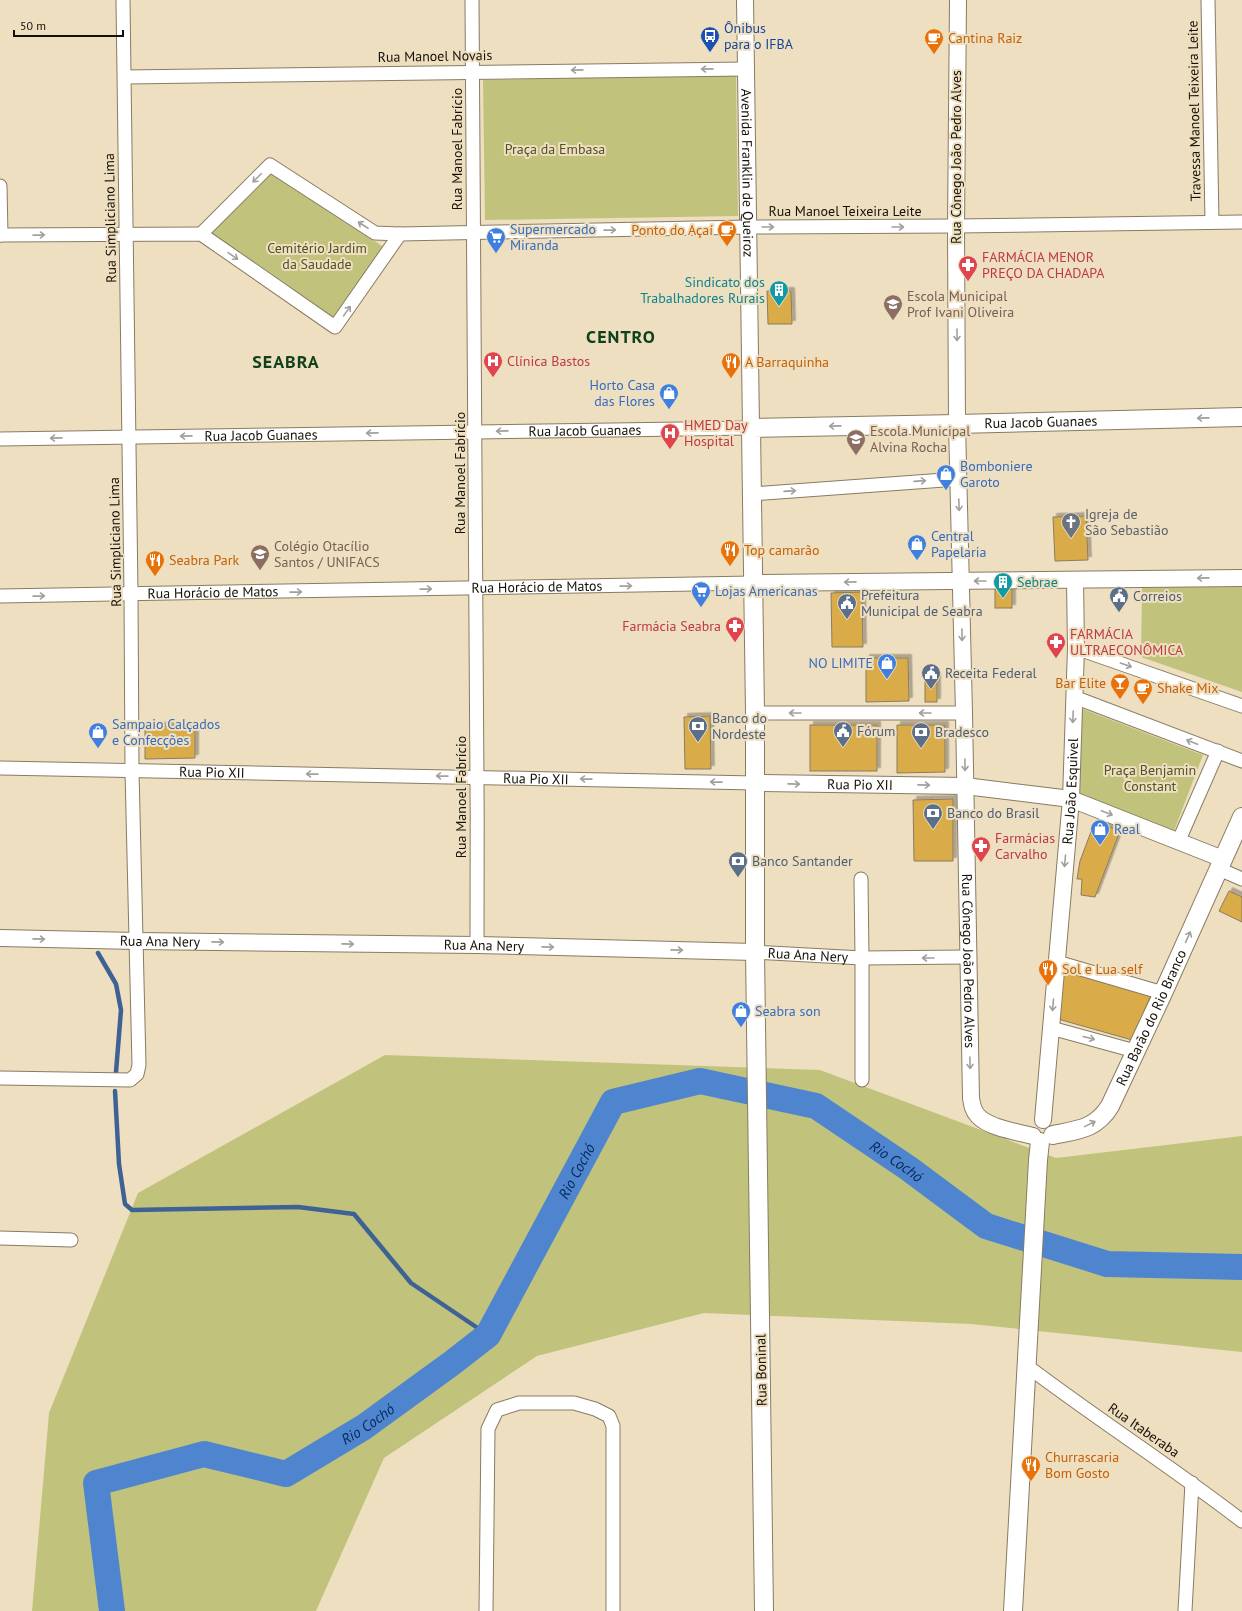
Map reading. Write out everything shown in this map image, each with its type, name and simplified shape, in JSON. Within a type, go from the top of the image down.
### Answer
[{"type":"main road","name":"Rua Jacob Guanaes","points":[[751,428],[1242,417]]},
{"type":"main road","name":"Avenida Franklin de Queiroz","points":[[751,428],[755,713],[755,952],[757,1042]]},
{"type":"main road","name":"Rua Barão do Rio Branco","points":[[1042,1138],[1083,1128],[1095,1123],[1104,1116],[1163,993],[1242,817]]},
{"type":"main road","name":"Rua Boninal","points":[[757,1042],[764,1611]]},
{"type":"main road","points":[[1013,1611],[1038,1160],[1042,1138]]},
{"type":"street","name":"Rua Simpliciano Lima","points":[[0,1078],[130,1080],[137,1074],[139,1065],[132,771],[123,0]]},
{"type":"street","name":"Rua Manoel Fabrício","points":[[472,0],[473,232],[477,431],[477,945]]},
{"type":"street","name":"Avenida Franklin de Queiroz","points":[[745,0],[751,428]]},
{"type":"street","name":"Rua Cônego João Pedro Alves","points":[[958,0],[956,226],[957,424],[971,1098],[972,1108],[978,1116],[987,1122],[1042,1138]]},
{"type":"street","name":"Travessa Manoel Teixeira Leite","points":[[1208,0],[1212,222]]},
{"type":"street","name":"Rua Manoel Novais","points":[[125,77],[746,68]]},
{"type":"street","name":"Rua Manoel Teixeira Leite","points":[[201,234],[270,165],[376,233],[400,234],[1242,222]]},
{"type":"street","points":[[0,186],[1,235],[201,234],[335,327],[400,234]]},
{"type":"street","name":"Rua Jacob Guanaes","points":[[0,439],[751,428]]},
{"type":"street","points":[[751,494],[958,478]]},
{"type":"street","name":"Rua Horácio de Matos","points":[[0,596],[477,589],[753,583],[1242,578]]},
{"type":"street","name":"Rua João Esquivel","points":[[1042,1138],[1054,1132],[1052,1126],[1047,1121],[1043,1120],[1071,799],[1076,648],[1075,580]]},
{"type":"street","points":[[1076,648],[1242,706]]},
{"type":"street","points":[[1074,697],[1242,761]]},
{"type":"street","points":[[755,713],[964,713]]},
{"type":"street","points":[[1179,840],[1218,751]]},
{"type":"street","name":"Rua Pio XII","points":[[0,768],[965,786],[1071,799]]},
{"type":"street","points":[[1071,799],[1179,840],[1221,864],[1242,879]]},
{"type":"street","points":[[861,880],[862,1080]]},
{"type":"street","name":"Rua Ana Nery","points":[[0,938],[477,945],[755,952],[862,958],[967,957]]},
{"type":"street","points":[[1057,962],[1163,993]]},
{"type":"street","points":[[1051,1028],[1135,1051]]},
{"type":"street","points":[[0,1238],[71,1240]]},
{"type":"street","name":"Rua Itaberaba","points":[[1027,1359],[1063,1394],[1192,1483],[1242,1521]]},
{"type":"street","points":[[486,1611],[488,1430],[498,1410],[519,1403],[574,1403],[595,1409],[609,1416],[613,1426],[613,1611]]},
{"type":"street","points":[[1185,1611],[1192,1483]]},
{"type":"green space","name":"Praça da Embasa","points":[[736,75],[738,216],[485,220],[483,80]]},
{"type":"green space","name":"Cemitério Jardim da Saudade","points":[[270,170],[385,248],[334,321],[207,233]]},
{"type":"green space","points":[[1142,587],[1242,587],[1242,692],[1141,657]]},
{"type":"green space","name":"Praça Benjamin Constant","points":[[1080,708],[1203,755],[1174,831],[1079,794]]},
{"type":"green space","points":[[385,1055],[820,1070],[1056,1158],[1242,1136],[1242,1352],[971,1324],[704,1313],[537,1356],[384,1458],[316,1611],[32,1611],[49,1413],[138,1193]]},
{"type":"building","name":"Sindicato dos Trabalhadores Rurais","points":[[767,291],[791,291],[792,324],[768,324]]},
{"type":"building","name":"Igreja de São Sebastião","points":[[1086,516],[1088,560],[1055,561],[1053,517]]},
{"type":"building","name":"Sebrae","points":[[995,589],[1012,589],[1012,608],[995,608]]},
{"type":"building","name":"Prefeitura Municipal de Seabra","points":[[862,592],[863,647],[832,647],[831,593]]},
{"type":"building","name":"NO LIMITE","points":[[866,658],[908,658],[909,701],[866,702]]},
{"type":"building","name":"Receita Federal","points":[[925,677],[937,677],[937,702],[925,702]]},
{"type":"building","name":"Banco do Nordeste","points":[[710,716],[711,769],[685,769],[684,717]]},
{"type":"building","name":"Fórum","points":[[810,725],[877,725],[877,771],[810,771]]},
{"type":"building","name":"Bradesco","points":[[897,725],[945,725],[945,772],[897,773]]},
{"type":"building","points":[[145,726],[195,726],[195,758],[145,759]]},
{"type":"building","name":"Banco do Brasil","points":[[953,799],[953,861],[914,861],[913,800]]},
{"type":"building","name":"Real","points":[[1095,821],[1120,831],[1095,897],[1081,895],[1082,879],[1077,879],[1080,861]]},
{"type":"building","points":[[1229,891],[1242,897],[1242,922],[1219,911]]},
{"type":"building","points":[[1064,971],[1151,995],[1132,1040],[1058,1019]]},
{"type":"waterway","points":[[98,953],[116,984],[121,1010],[116,1072]]},
{"type":"waterway","name":"Rio Cochó","points":[[112,1611],[96,1483],[204,1454],[286,1474],[364,1427],[452,1363],[488,1335],[613,1102],[700,1081],[816,1106],[908,1168],[986,1226],[1107,1264],[1242,1267]]},
{"type":"waterway","points":[[115,1091],[119,1164],[125,1204],[132,1210],[298,1207],[354,1214],[411,1283],[488,1335]]},
{"type":"place","name":"Ônibus para o IFBA","points":[[710,53]]},
{"type":"place","name":"Cantina Raiz","points":[[934,55]]},
{"type":"place","name":"Ponto do Açaí","points":[[727,247]]},
{"type":"place","name":"Supermercado Miranda","points":[[496,254]]},
{"type":"place","name":"FARMÁCIA MENOR PREÇO DA CHADAPA","points":[[968,282]]},
{"type":"place","name":"Sindicato dos Trabalhadores Rurais","points":[[779,307]]},
{"type":"place","name":"Escola Municipal Prof Ivani Oliveira","points":[[893,321]]},
{"type":"place","name":"Clínica Bastos","points":[[493,378]]},
{"type":"place","name":"A Barraquinha","points":[[731,379]]},
{"type":"place","name":"Horto Casa das Flores","points":[[669,410]]},
{"type":"place","name":"HMED Day Hospital","points":[[670,450]]},
{"type":"place","name":"Escola Municipal Alvina Rocha","points":[[856,456]]},
{"type":"place","name":"Bomboniere Garoto","points":[[946,491]]},
{"type":"place","name":"Igreja de São Sebastião","points":[[1071,539]]},
{"type":"place","name":"Central Papelaria","points":[[917,561]]},
{"type":"place","name":"Top camarão","points":[[730,567]]},
{"type":"place","name":"Colégio Otacílio Santos / UNIFACS","points":[[260,571]]},
{"type":"place","name":"Seabra Park","points":[[155,577]]},
{"type":"place","name":"Sebrae","points":[[1003,599]]},
{"type":"place","name":"Lojas Americanas","points":[[701,608]]},
{"type":"place","name":"Correios","points":[[1119,613]]},
{"type":"place","name":"Prefeitura Municipal de Seabra","points":[[847,620]]},
{"type":"place","name":"Farmácia Seabra","points":[[735,643]]},
{"type":"place","name":"FARMÁCIA ULTRAECONÔMICA","points":[[1056,659]]},
{"type":"place","name":"NO LIMITE","points":[[887,680]]},
{"type":"place","name":"Receita Federal","points":[[931,690]]},
{"type":"place","name":"Bar Elite","points":[[1120,700]]},
{"type":"place","name":"Shake Mix","points":[[1143,705]]},
{"type":"place","name":"Banco do Nordeste","points":[[698,743]]},
{"type":"place","name":"Fórum","points":[[843,748]]},
{"type":"place","name":"Sampaio Calçados e Confecções","points":[[98,749]]},
{"type":"place","name":"Bradesco","points":[[921,749]]},
{"type":"place","name":"Banco do Brasil","points":[[933,830]]},
{"type":"place","name":"Real","points":[[1100,846]]},
{"type":"place","name":"Farmácias Carvalho","points":[[981,863]]},
{"type":"place","name":"Banco Santander","points":[[738,878]]},
{"type":"place","name":"Sol e Lua self","points":[[1048,986]]},
{"type":"place","name":"Seabra son","points":[[741,1028]]},
{"type":"place","name":"Churrascaria Bom Gosto","points":[[1031,1482]]},
{"type":"district","name":"CENTRO","points":[[621,336]]},
{"type":"district","name":"SEABRA","points":[[286,361]]}]
